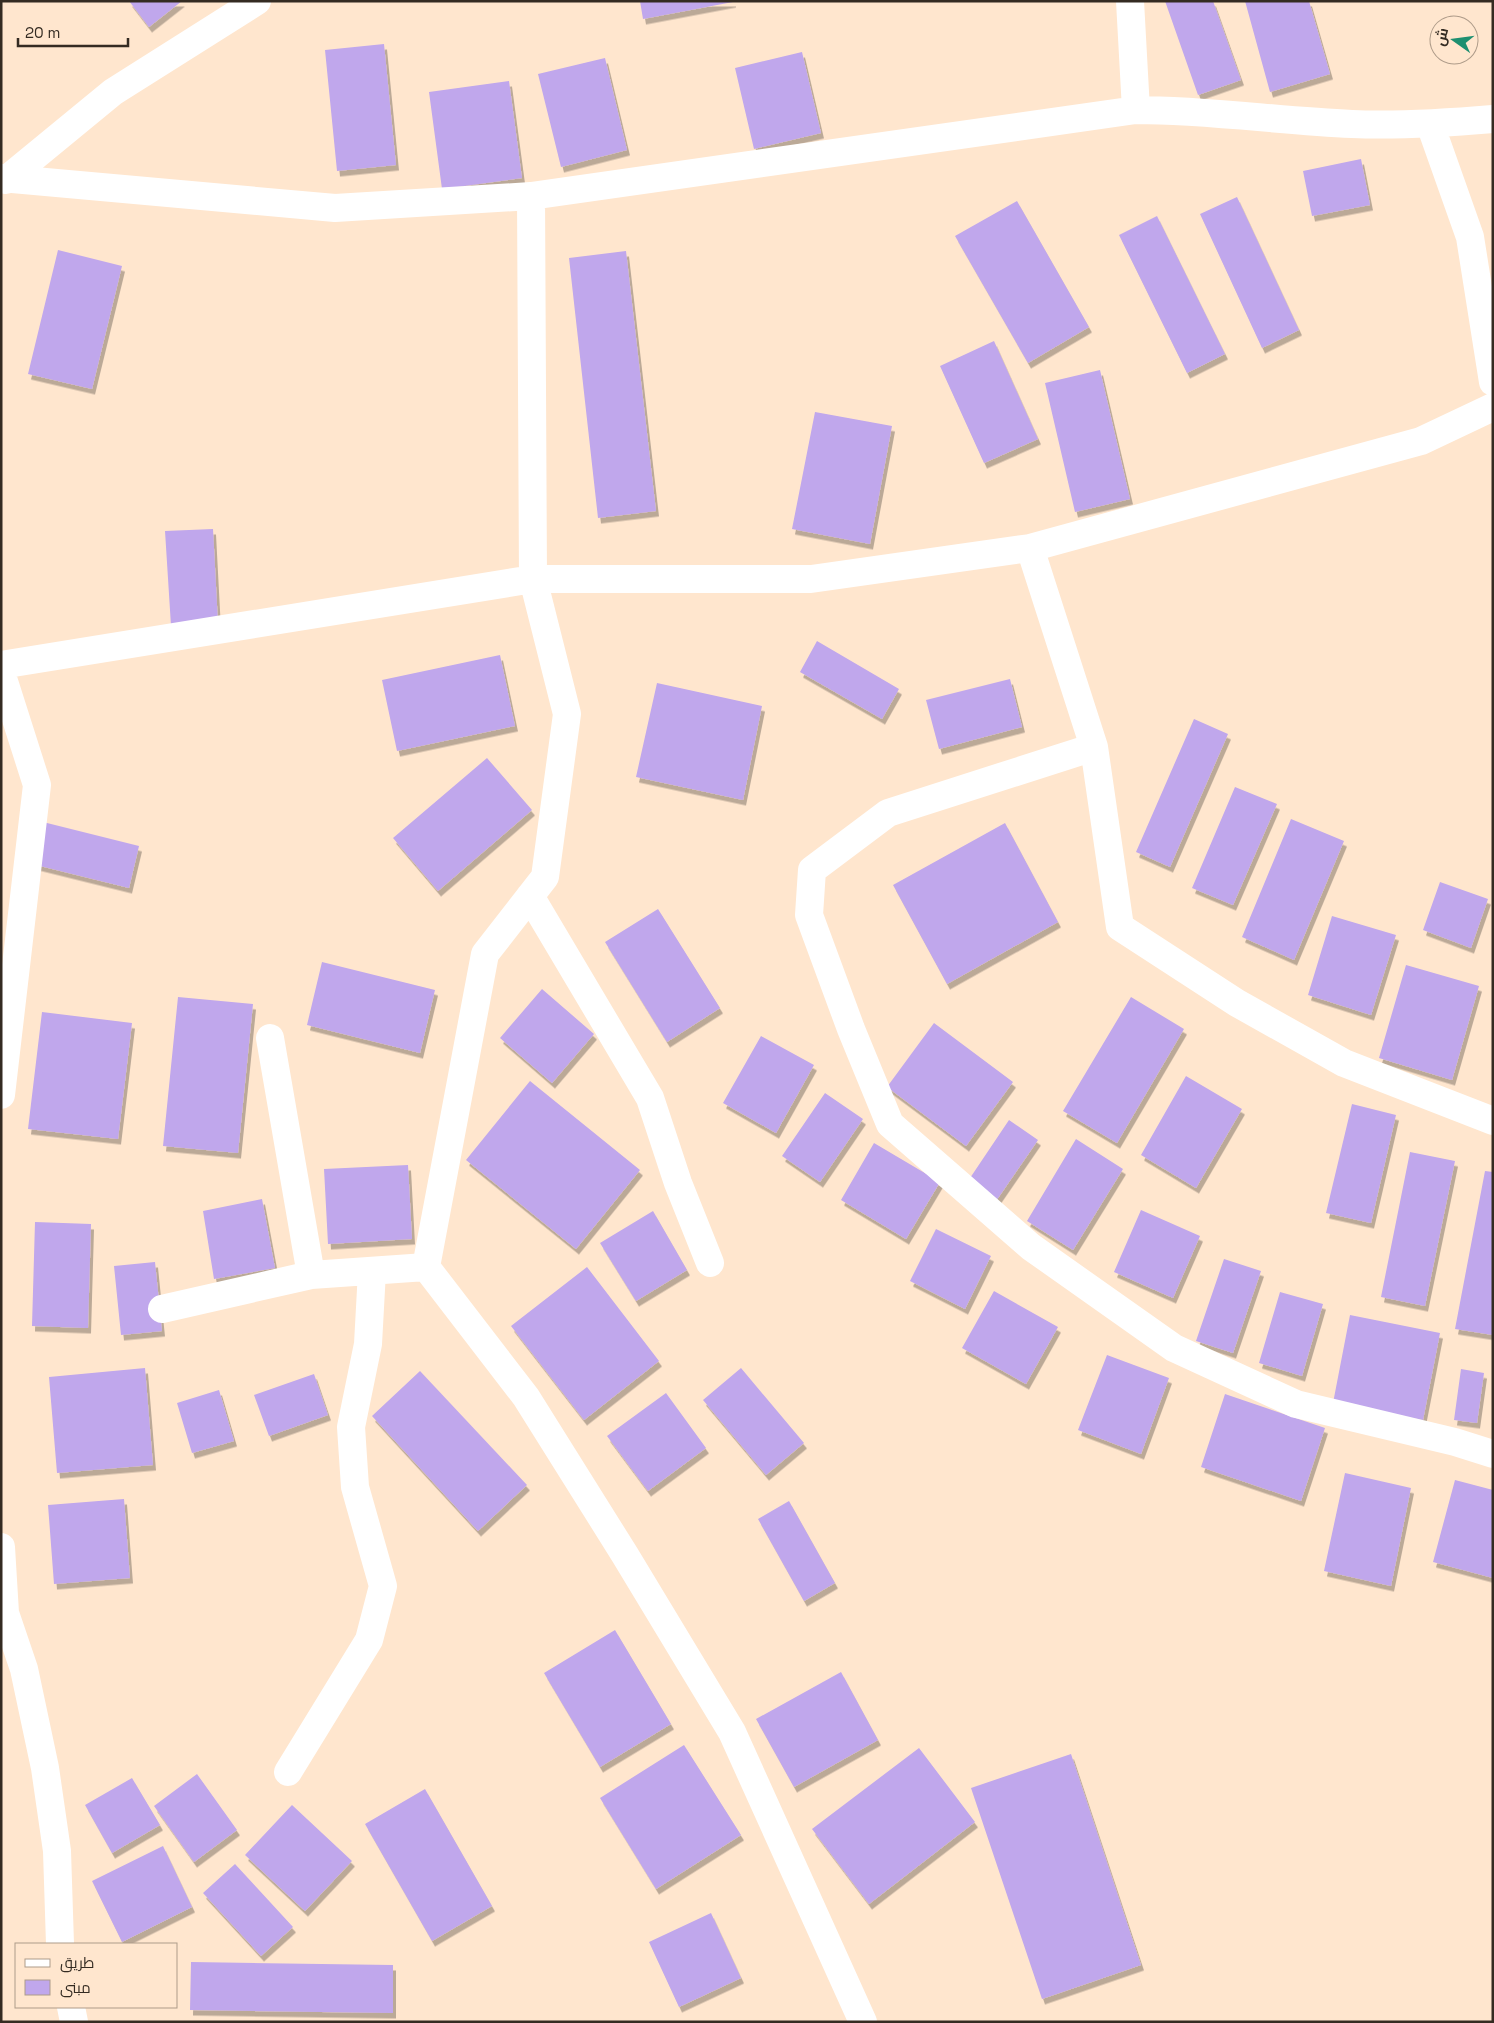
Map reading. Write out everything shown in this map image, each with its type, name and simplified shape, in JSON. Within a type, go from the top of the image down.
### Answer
[{"type":"street","points":[[4,179],[114,92],[257,1]]},
{"type":"street","points":[[1130,1],[1136,110]]},
{"type":"street","points":[[4,179],[335,208],[531,196],[1136,110],[1172,110],[1353,124],[1430,124],[1493,119]]},
{"type":"street","points":[[1430,124],[1470,237],[1493,382]]},
{"type":"street","points":[[531,196],[533,578],[567,714],[545,877],[485,954],[426,1267],[526,1397],[625,1554],[732,1732],[863,2022]]},
{"type":"street","points":[[1,665],[533,578],[811,580],[1030,548],[1421,441],[1493,407]]},
{"type":"street","points":[[1030,548],[1094,746],[1120,927],[1236,1003],[1344,1063],[1493,1121]]},
{"type":"street","points":[[1,672],[37,785],[1,1095]]},
{"type":"street","points":[[1094,746],[888,813],[812,870],[809,915],[851,1029],[890,1124],[1031,1247],[1174,1348],[1296,1404],[1455,1442],[1493,1454]]},
{"type":"street","points":[[530,896],[650,1098],[678,1182],[710,1263]]},
{"type":"street","points":[[270,1038],[311,1275]]},
{"type":"street","points":[[162,1309],[311,1275],[426,1267]]},
{"type":"street","points":[[288,1772],[369,1640],[383,1586],[355,1487],[351,1427],[368,1344],[372,1271]]},
{"type":"street","points":[[1,1547],[5,1613],[24,1670],[49,1795],[57,1851],[60,1943]]},
{"type":"street","points":[[71,2008],[74,2022]]},
{"type":"building","points":[[129,1],[182,1],[149,27]]},
{"type":"building","points":[[640,1],[733,1],[733,2],[643,19]]},
{"type":"building","points":[[1165,1],[1213,1],[1241,80],[1198,95]]},
{"type":"building","points":[[1245,1],[1309,1],[1330,74],[1270,92]]},
{"type":"building","points":[[384,44],[396,165],[337,171],[325,50]]},
{"type":"building","points":[[802,52],[821,133],[754,149],[735,68]]},
{"type":"building","points":[[605,58],[627,150],[561,167],[538,74]]},
{"type":"building","points":[[509,81],[522,178],[442,189],[429,92]]},
{"type":"building","points":[[1361,159],[1370,205],[1312,216],[1303,171]]},
{"type":"building","points":[[1237,197],[1299,330],[1262,348],[1200,214]]},
{"type":"building","points":[[1017,201],[1089,327],[1028,363],[955,236]]},
{"type":"building","points":[[1157,216],[1225,354],[1187,373],[1119,235]]},
{"type":"building","points":[[58,250],[122,266],[92,389],[28,374]]},
{"type":"building","points":[[626,251],[656,511],[598,518],[569,258]]},
{"type":"building","points":[[994,341],[1038,439],[984,463],[940,366]]},
{"type":"building","points":[[1100,370],[1130,499],[1075,512],[1045,383]]},
{"type":"building","points":[[815,412],[892,426],[870,544],[792,529]]},
{"type":"building","points":[[213,529],[218,624],[171,626],[165,531]]},
{"type":"building","points":[[817,641],[899,689],[882,719],[800,672]]},
{"type":"building","points":[[500,655],[515,726],[397,751],[382,680]]},
{"type":"building","points":[[1010,679],[1022,727],[939,749],[926,700]]},
{"type":"building","points":[[657,683],[762,706],[743,800],[636,777]]},
{"type":"building","points":[[1194,719],[1228,734],[1170,867],[1136,852]]},
{"type":"building","points":[[487,758],[532,810],[438,891],[393,838]]},
{"type":"building","points":[[1235,787],[1277,804],[1233,905],[1192,888]]},
{"type":"building","points":[[1291,819],[1344,841],[1294,960],[1242,937]]},
{"type":"building","points":[[39,821],[139,846],[129,888],[28,863]]},
{"type":"building","points":[[1005,823],[1058,922],[947,984],[893,885]]},
{"type":"building","points":[[1440,882],[1488,899],[1471,948],[1423,930]]},
{"type":"building","points":[[658,909],[720,1008],[667,1042],[605,942]]},
{"type":"building","points":[[1332,916],[1396,935],[1371,1015],[1308,995]]},
{"type":"building","points":[[322,962],[435,990],[420,1053],[307,1025]]},
{"type":"building","points":[[1406,965],[1479,986],[1452,1080],[1379,1058]]},
{"type":"building","points":[[542,989],[594,1034],[552,1083],[500,1038]]},
{"type":"building","points":[[178,997],[253,1004],[238,1153],[163,1146]]},
{"type":"building","points":[[1131,997],[1184,1029],[1117,1143],[1063,1111]]},
{"type":"building","points":[[42,1012],[132,1023],[118,1139],[28,1129]]},
{"type":"building","points":[[934,1023],[1013,1082],[966,1146],[887,1087]]},
{"type":"building","points":[[761,1036],[814,1065],[776,1133],[723,1103]]},
{"type":"building","points":[[1186,1076],[1242,1109],[1196,1188],[1141,1155]]},
{"type":"building","points":[[530,1081],[640,1170],[576,1249],[466,1160]]},
{"type":"building","points":[[825,1093],[863,1119],[820,1182],[782,1156]]},
{"type":"building","points":[[1352,1104],[1396,1115],[1371,1223],[1326,1213]]},
{"type":"building","points":[[1009,1120],[1038,1140],[996,1201],[968,1181]]},
{"type":"building","points":[[1076,1139],[1123,1169],[1073,1250],[1027,1221]]},
{"type":"building","points":[[874,1143],[940,1182],[906,1239],[841,1200]]},
{"type":"building","points":[[1410,1152],[1455,1161],[1425,1306],[1381,1297]]},
{"type":"building","points":[[408,1165],[412,1239],[328,1244],[324,1169]]},
{"type":"building","points":[[1485,1171],[1493,1172],[1493,1335],[1455,1329]]},
{"type":"building","points":[[262,1199],[275,1268],[214,1279],[203,1211]]},
{"type":"building","points":[[1141,1210],[1200,1236],[1173,1298],[1114,1272]]},
{"type":"building","points":[[653,1211],[687,1270],[636,1301],[600,1243]]},
{"type":"building","points":[[35,1222],[91,1224],[88,1328],[32,1326]]},
{"type":"building","points":[[936,1229],[991,1256],[965,1309],[910,1281]]},
{"type":"building","points":[[1224,1259],[1261,1271],[1233,1353],[1196,1341]]},
{"type":"building","points":[[155,1262],[162,1331],[121,1335],[114,1266]]},
{"type":"building","points":[[587,1267],[659,1361],[584,1420],[511,1326]]},
{"type":"building","points":[[994,1291],[1058,1327],[1026,1384],[962,1348]]},
{"type":"building","points":[[1280,1292],[1323,1304],[1302,1376],[1259,1363]]},
{"type":"building","points":[[1350,1315],[1440,1333],[1423,1420],[1333,1403]]},
{"type":"building","points":[[1107,1355],[1169,1378],[1141,1454],[1078,1430]]},
{"type":"building","points":[[145,1368],[153,1465],[57,1473],[49,1377]]},
{"type":"building","points":[[741,1368],[804,1443],[766,1475],[703,1400]]},
{"type":"building","points":[[1461,1369],[1484,1373],[1477,1423],[1454,1420]]},
{"type":"building","points":[[420,1371],[527,1485],[478,1531],[372,1416]]},
{"type":"building","points":[[314,1374],[328,1415],[269,1436],[254,1395]]},
{"type":"building","points":[[219,1390],[234,1441],[192,1453],[177,1403]]},
{"type":"building","points":[[666,1393],[706,1448],[648,1491],[607,1436]]},
{"type":"building","points":[[1225,1394],[1325,1428],[1301,1501],[1201,1467]]},
{"type":"building","points":[[1345,1473],[1411,1488],[1391,1586],[1324,1571]]},
{"type":"building","points":[[1455,1480],[1493,1490],[1493,1578],[1433,1562]]},
{"type":"building","points":[[124,1499],[130,1578],[54,1584],[48,1505]]},
{"type":"building","points":[[789,1501],[835,1583],[804,1601],[758,1519]]},
{"type":"building","points":[[615,1630],[671,1724],[600,1767],[544,1673]]},
{"type":"building","points":[[841,1672],[878,1740],[794,1787],[756,1719]]},
{"type":"building","points":[[684,1745],[741,1835],[656,1889],[600,1798]]},
{"type":"building","points":[[919,1748],[975,1822],[869,1904],[812,1829]]},
{"type":"building","points":[[1071,1754],[1141,1965],[1042,1999],[971,1788]]},
{"type":"building","points":[[197,1774],[237,1830],[194,1862],[154,1806]]},
{"type":"building","points":[[132,1778],[160,1825],[112,1853],[85,1805]]},
{"type":"building","points":[[425,1789],[492,1906],[432,1941],[365,1824]]},
{"type":"building","points":[[292,1805],[352,1861],[305,1911],[245,1855]]},
{"type":"building","points":[[163,1846],[192,1907],[122,1942],[92,1881]]},
{"type":"building","points":[[235,1864],[293,1927],[261,1956],[203,1893]]},
{"type":"building","points":[[711,1913],[741,1978],[679,2007],[649,1942]]},
{"type":"building","points":[[191,1962],[393,1965],[393,2013],[190,2010]]}]
